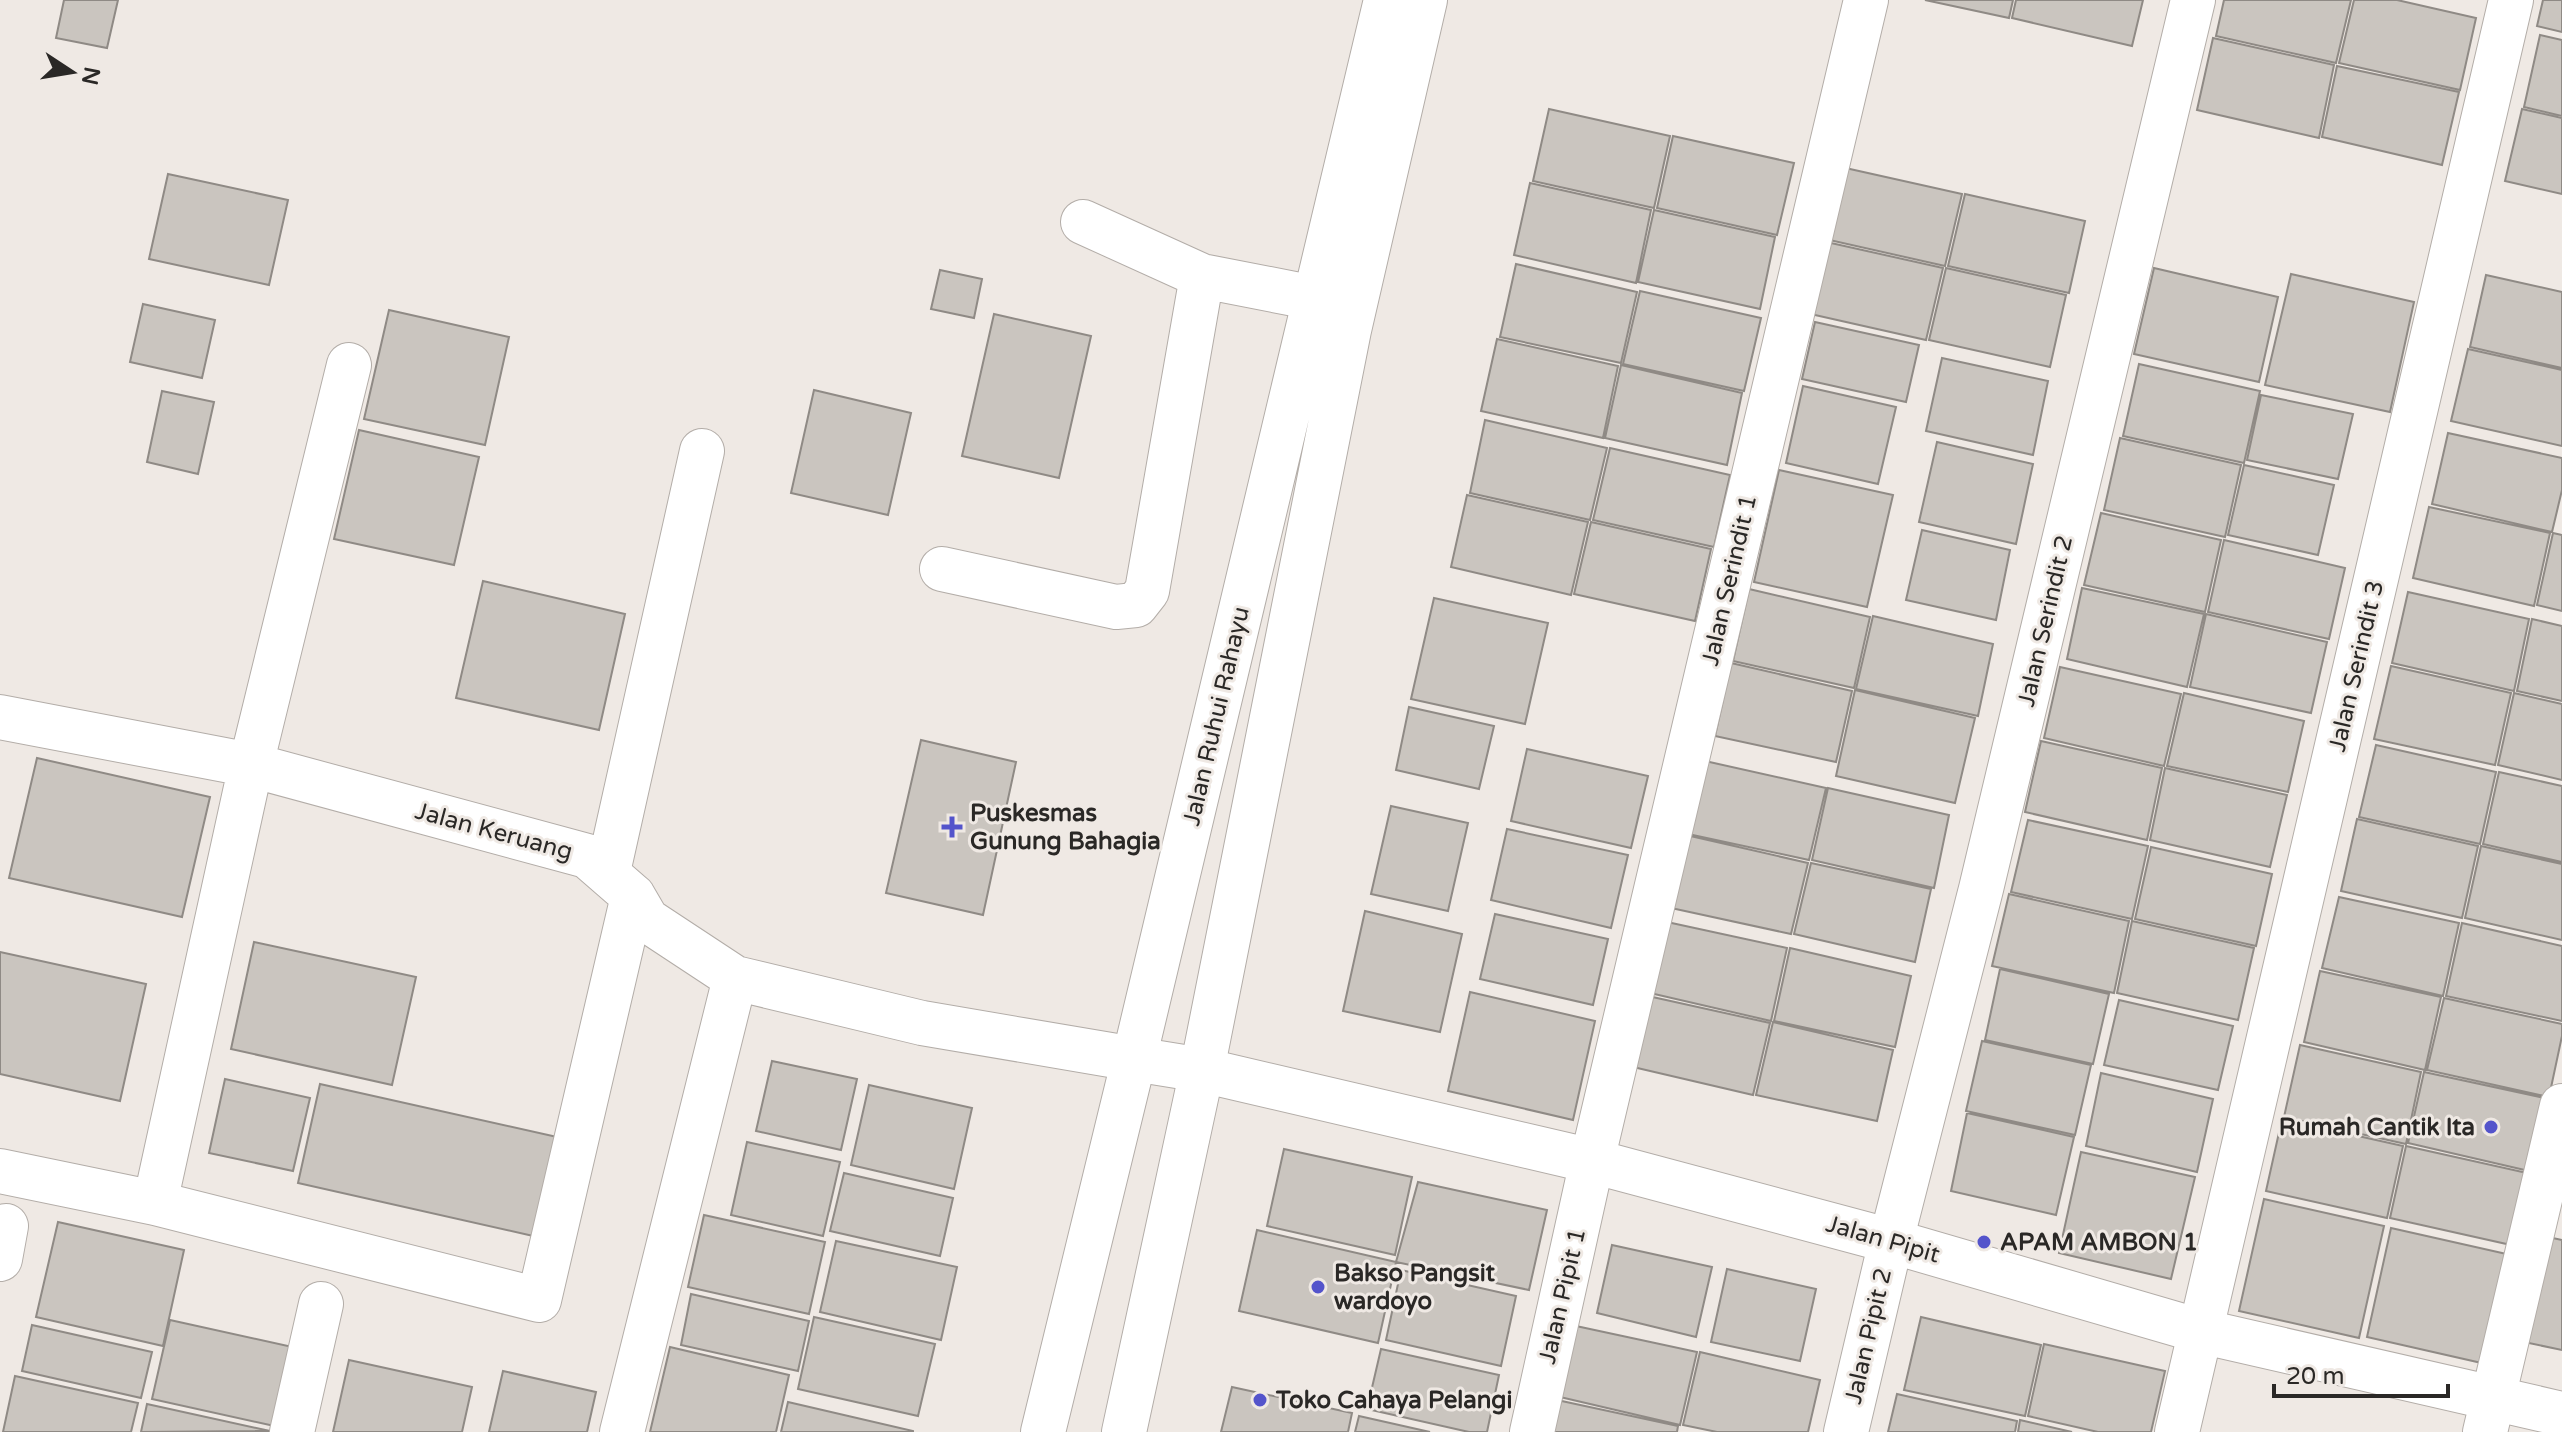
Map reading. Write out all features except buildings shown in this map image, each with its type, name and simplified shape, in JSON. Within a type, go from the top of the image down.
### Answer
[{"type":"street","name":"Jalan Ruhui Rahayu","points":[[1043,1432],[1386,0]]},
{"type":"street","points":[[1124,1432],[1202,1070],[1349,330],[1425,0]]},
{"type":"street","name":"Jalan Serindit 1","points":[[1592,1161],[1866,0]]},
{"type":"street","name":"Jalan Serindit 2","points":[[1891,1241],[1985,873],[2193,0]]},
{"type":"street","name":"Jalan Serindit 3","points":[[2177,1432],[2511,0]]},
{"type":"street","points":[[1083,222],[1202,276],[1315,298]]},
{"type":"street","points":[[942,569],[1116,607],[1136,605],[1147,591],[1202,276]]},
{"type":"street","points":[[155,1203],[251,765],[349,365]]},
{"type":"street","points":[[0,1171],[155,1203],[539,1300],[702,451]]},
{"type":"street","name":"Jalan Keruang","points":[[0,717],[251,765],[587,856],[621,884],[647,920],[735,978],[922,1023],[1202,1070]]},
{"type":"street","points":[[625,1417],[735,978]]},
{"type":"street","name":"Jalan Pipit","points":[[1202,1070],[1592,1161],[1891,1241],[2489,1416],[2562,1414]]},
{"type":"street","points":[[2489,1416],[2562,1106]]},
{"type":"street","name":"Jalan Pipit 1","points":[[1532,1432],[1592,1161]]},
{"type":"street","name":"Jalan Pipit 2","points":[[1846,1432],[1891,1241]]},
{"type":"street","points":[[292,1432],[321,1304]]},
{"type":"place","name":"Puskesmas Gunung Bahagia","points":[[952,827]]},
{"type":"place","name":"Rumah Cantik Ita","points":[[2491,1127]]},
{"type":"place","name":"APAM AMBON 1","points":[[1984,1242]]},
{"type":"place","name":"Bakso Pangsit wardoyo","points":[[1318,1287]]},
{"type":"place","name":"Toko Cahaya Pelangi","points":[[1260,1400]]}]
